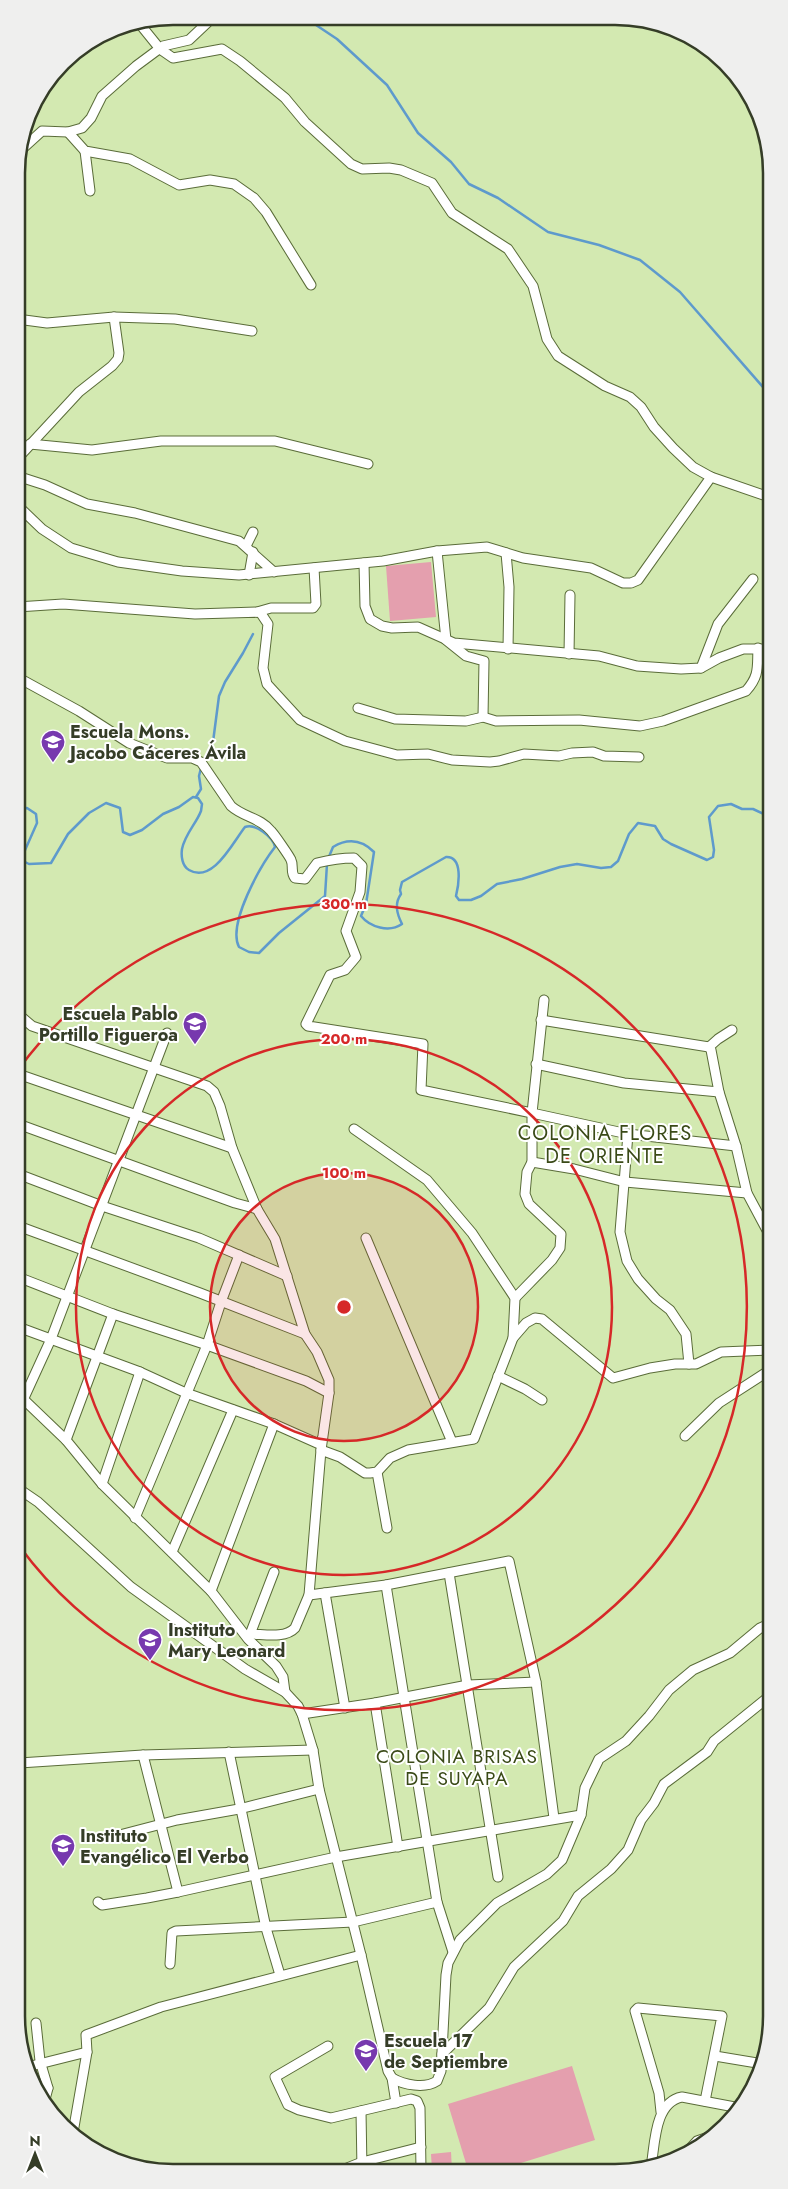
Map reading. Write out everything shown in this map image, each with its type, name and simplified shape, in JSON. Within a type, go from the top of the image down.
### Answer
[{"type":"street","points":[[28,144],[42,131],[68,132],[82,128],[91,118],[102,96],[136,66],[160,49],[189,40],[204,25]]},
{"type":"street","points":[[143,28],[160,49],[173,58],[222,49],[240,61],[285,98],[305,122],[352,164],[362,170],[389,168],[401,170],[432,183],[452,213],[508,249],[533,286],[547,339],[558,356],[605,386],[630,397],[641,407],[654,428],[693,467],[711,477],[763,495]]},
{"type":"street","points":[[68,132],[85,151],[90,190]]},
{"type":"street","points":[[85,151],[130,159],[179,185],[210,180],[234,184],[254,198],[266,212],[311,285]]},
{"type":"street","points":[[25,319],[47,323],[114,317],[175,319],[252,331]]},
{"type":"street","points":[[25,450],[79,392],[118,359],[119,353],[114,317]]},
{"type":"street","points":[[30,444],[92,450],[161,441],[275,441],[368,464]]},
{"type":"street","points":[[25,513],[42,529],[71,548],[118,562],[182,571],[249,575],[364,563],[437,551],[486,547],[523,558],[590,568],[623,583],[631,583],[638,580],[711,477]]},
{"type":"street","points":[[25,479],[45,485],[88,504],[135,513],[239,541],[274,572]]},
{"type":"street","points":[[246,546],[253,532]]},
{"type":"street","points":[[437,551],[446,640],[466,656],[484,661],[483,717]]},
{"type":"street","points":[[249,575],[253,552]]},
{"type":"street","points":[[506,553],[509,587],[508,649]]},
{"type":"street","points":[[364,563],[365,606],[370,619],[382,626],[392,628],[418,627],[446,640],[460,644],[508,649],[527,648],[599,656],[637,666],[681,669],[701,668],[719,658],[743,649],[763,648]]},
{"type":"street","points":[[25,606],[63,604],[195,614],[257,612],[271,608],[313,608],[316,604],[314,568]]},
{"type":"street","points":[[701,668],[718,624],[753,579]]},
{"type":"street","points":[[569,654],[570,595]]},
{"type":"street","points":[[257,612],[262,614],[268,624],[263,668],[267,684],[300,720],[345,741],[397,754],[428,754],[452,760],[490,762],[524,754],[559,756],[593,752],[604,756],[639,757]]},
{"type":"street","points":[[358,708],[395,719],[466,721],[483,717],[496,721],[579,720],[640,726],[663,721],[746,691],[755,681],[758,671],[758,648]]},
{"type":"street","points":[[25,681],[79,711],[129,743],[167,758],[192,758],[204,764],[236,811],[260,822],[271,830],[291,859],[292,873],[295,878],[305,879],[317,863],[337,858],[354,858],[362,866],[360,892],[346,931],[356,957],[345,970],[330,975],[306,1026],[423,1044],[421,1090],[628,1134],[736,1146]]},
{"type":"street","points":[[515,1298],[552,1260],[560,1248],[561,1234],[529,1204],[525,1194],[527,1172],[532,1162],[532,1113],[544,1000]]},
{"type":"street","points":[[25,1020],[32,1026],[207,1086],[214,1092],[232,1148],[257,1209],[275,1239],[304,1334],[316,1352],[329,1380],[321,1450],[310,1595],[292,1632],[249,1636]]},
{"type":"street","points":[[541,1020],[709,1047]]},
{"type":"street","points":[[709,1047],[718,1038],[732,1030]]},
{"type":"street","points":[[25,1388],[51,1338],[83,1251],[102,1206],[152,1068],[167,1033]]},
{"type":"street","points":[[709,1047],[719,1092],[736,1146],[747,1193],[763,1223]]},
{"type":"street","points":[[536,1064],[624,1083],[719,1092]]},
{"type":"street","points":[[25,1077],[232,1148]]},
{"type":"street","points":[[25,1126],[235,1203],[257,1209]]},
{"type":"street","points":[[321,1450],[340,1457],[364,1473],[377,1472],[390,1458],[408,1450],[474,1439],[513,1338],[515,1298],[472,1233],[427,1180],[354,1129]]},
{"type":"street","points":[[628,1134],[620,1232],[627,1261],[638,1279],[656,1299],[670,1310],[686,1334],[689,1364]]},
{"type":"street","points":[[532,1162],[574,1169],[625,1182],[747,1193]]},
{"type":"street","points":[[25,1177],[102,1206],[199,1238],[287,1276]]},
{"type":"street","points":[[25,1229],[304,1334]]},
{"type":"street","points":[[366,1238],[452,1442]]},
{"type":"street","points":[[135,1518],[207,1345],[239,1255]]},
{"type":"street","points":[[25,1280],[113,1314],[207,1345],[306,1381],[329,1393]]},
{"type":"street","points":[[66,1440],[99,1356],[113,1314]]},
{"type":"street","points":[[513,1338],[526,1323],[535,1318],[542,1319],[613,1378],[650,1368],[696,1364],[721,1352],[763,1350]]},
{"type":"street","points":[[25,1330],[99,1356],[186,1393],[274,1424],[319,1444],[322,1439]]},
{"type":"street","points":[[102,1484],[140,1372]]},
{"type":"street","points":[[685,1436],[719,1403],[763,1375]]},
{"type":"street","points":[[498,1376],[525,1389],[542,1400]]},
{"type":"street","points":[[25,1400],[66,1440],[102,1484],[135,1518],[211,1591],[280,1670],[285,1692]]},
{"type":"street","points":[[172,1552],[233,1410]]},
{"type":"street","points":[[211,1591],[274,1424]]},
{"type":"street","points":[[377,1472],[387,1528]]},
{"type":"street","points":[[25,1494],[38,1502],[131,1587],[244,1669],[285,1692],[302,1714],[313,1750],[320,1789],[362,1955],[388,2070],[392,2078],[396,2103]]},
{"type":"street","points":[[310,1595],[386,1585],[509,1561],[536,1682],[554,1818]]},
{"type":"street","points":[[249,1636],[274,1572]]},
{"type":"street","points":[[449,1573],[498,1877]]},
{"type":"street","points":[[386,1585],[437,1902],[453,1952]]},
{"type":"street","points":[[325,1593],[345,1708]]},
{"type":"street","points":[[392,2078],[422,2086],[433,2083],[439,2077],[446,1975],[453,1952],[471,1928],[496,1903],[554,1868],[562,1860],[580,1815],[585,1788],[598,1759],[626,1741],[669,1690],[693,1670],[730,1653],[763,1627]]},
{"type":"street","points":[[302,1714],[375,1703],[468,1685],[536,1682]]},
{"type":"street","points":[[442,2054],[489,2008],[514,1967],[563,1922],[578,1896],[611,1868],[628,1850],[641,1820],[669,1778],[687,1768],[707,1752],[714,1741],[763,1702]]},
{"type":"street","points":[[375,1703],[398,1847]]},
{"type":"street","points":[[25,1763],[143,1755],[313,1750]]},
{"type":"street","points":[[229,1752],[239,1809],[266,1928],[280,1975]]},
{"type":"street","points":[[143,1755],[178,1892]]},
{"type":"street","points":[[108,1838],[160,1824],[239,1809],[320,1789]]},
{"type":"street","points":[[98,1902],[102,1905],[136,1900],[255,1876],[336,1857],[580,1815]]},
{"type":"street","points":[[170,1964],[173,1932],[353,1922],[437,1902]]},
{"type":"street","points":[[74,2126],[87,2052],[85,2036],[88,2034],[161,2007],[362,1955]]},
{"type":"street","points":[[653,2159],[661,2112],[659,2093],[636,2008],[721,2015],[723,2017],[705,2101]]},
{"type":"street","points":[[36,2023],[41,2064],[48,2088],[47,2093]]},
{"type":"street","points":[[328,2046],[275,2077],[284,2097],[292,2108],[331,2118],[413,2100],[420,2104],[421,2164]]},
{"type":"street","points":[[34,2066],[87,2052]]},
{"type":"street","points":[[715,2056],[755,2063]]},
{"type":"street","points":[[661,2112],[676,2098],[682,2097],[732,2106]]},
{"type":"street","points":[[362,2111],[362,2164]]},
{"type":"street","points":[[368,2164],[421,2146]]},
{"type":"shaded area","points":[[431,562],[436,617],[390,621],[386,566]]},
{"type":"shaded area","points":[[572,2066],[595,2140],[517,2164],[466,2164],[448,2104]]},
{"type":"shaded area","points":[[451,2152],[452,2164],[432,2164],[431,2154]]},
{"type":"waterway","points":[[316,25],[337,39],[387,85],[418,133],[451,162],[469,184],[498,198],[548,232],[599,245],[640,260],[680,292],[763,387]]},
{"type":"waterway","points":[[204,763],[213,742],[219,696],[253,634]]},
{"type":"waterway","points":[[196,797],[201,789],[199,776],[201,768]]},
{"type":"waterway","points":[[25,862],[29,864],[51,863],[68,834],[89,813],[106,803],[120,808],[123,832],[130,835],[142,830],[163,814],[179,807],[193,797],[198,798],[202,804],[201,811],[182,849],[183,863],[189,870],[198,873],[214,867],[245,827],[249,826],[258,829],[274,843],[275,847],[254,880],[247,895],[238,924],[237,937],[239,947],[249,952],[259,953],[279,933],[325,896],[327,864]]},
{"type":"waterway","points":[[328,859],[333,847],[349,841],[365,845],[374,852],[366,904],[361,916],[374,926],[391,928],[402,924],[397,905],[401,894],[402,882],[446,857],[455,861],[457,866],[459,878],[456,896],[459,900],[471,900],[481,896],[497,884],[522,879],[560,867],[577,864],[601,868],[611,867],[618,861],[629,834],[638,823],[655,826],[663,839],[707,860],[713,857],[714,850],[709,817],[718,806],[731,804],[742,809],[753,809],[763,814]]},
{"type":"waterway","points":[[25,808],[36,814],[37,823],[25,850]]},
{"type":"place","name":"Escuela Mons. Jacobo Cáceres Ávila","points":[[53,763]]},
{"type":"place","name":"Escuela Pablo Portillo Figueroa","points":[[195,1045]]},
{"type":"place","name":"Instituto Mary Leonard","points":[[150,1661]]},
{"type":"place","name":"Instituto Evangélico El Verbo","points":[[63,1867]]},
{"type":"place","name":"Escuela 17 de Septiembre","points":[[366,2072]]},
{"type":"district","name":"COLONIA FLORES DE ORIENTE","points":[[605,1144]]},
{"type":"district","name":"COLONIA BRISAS DE SUYAPA","points":[[457,1767]]}]
